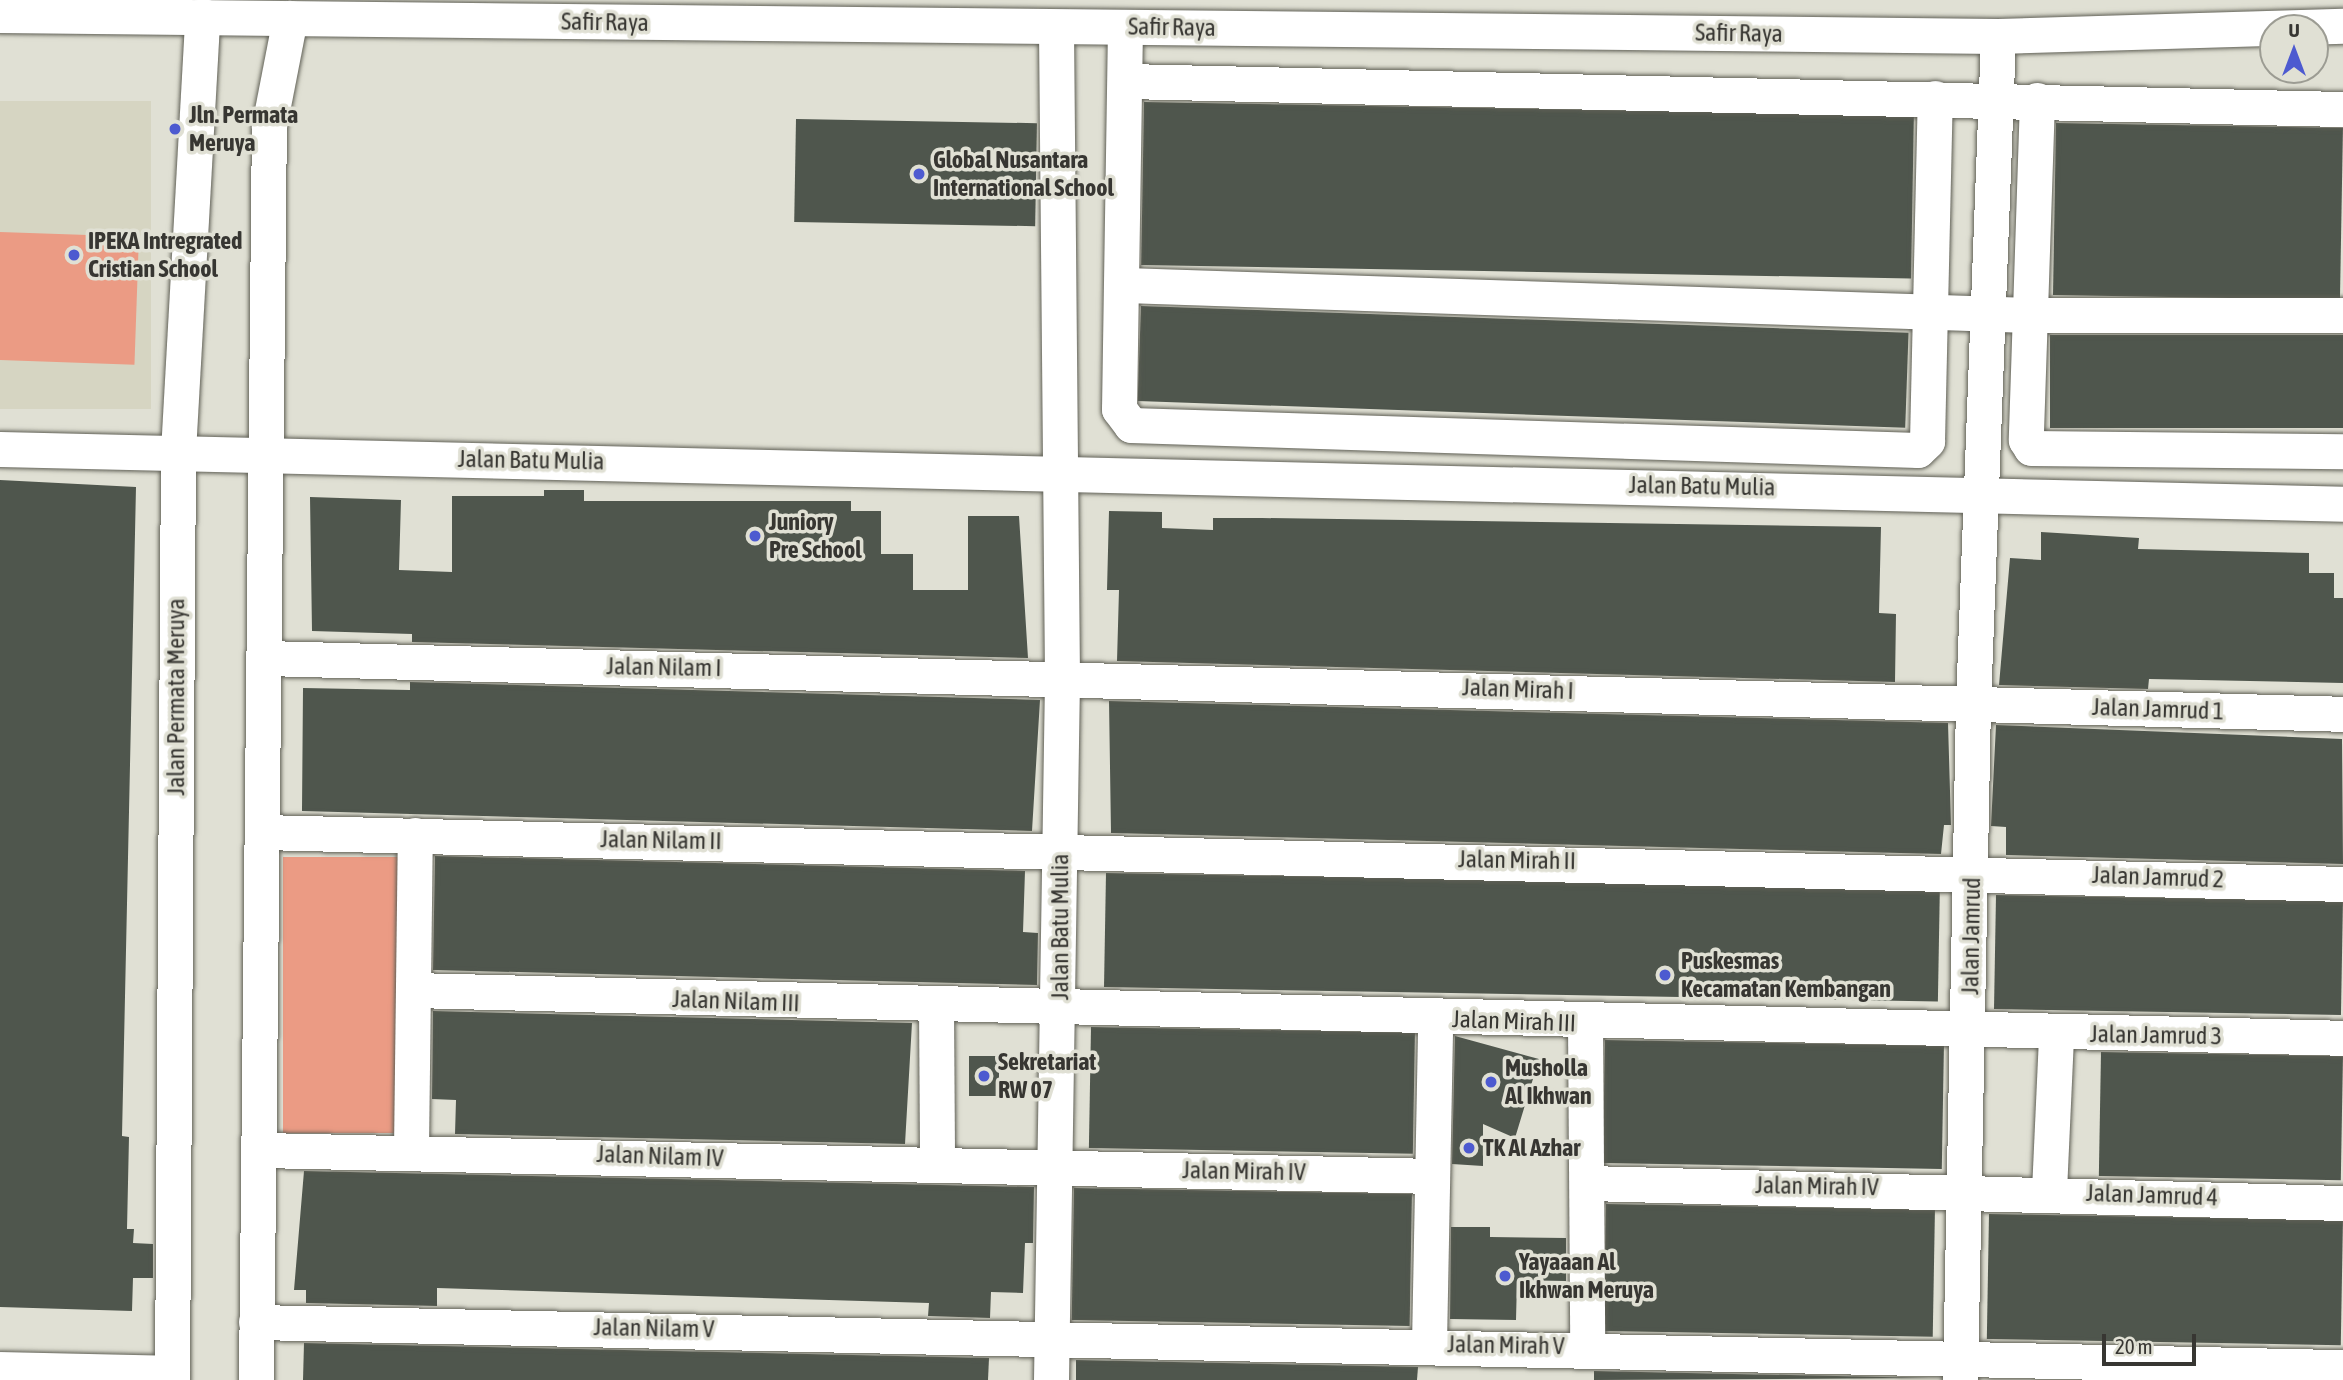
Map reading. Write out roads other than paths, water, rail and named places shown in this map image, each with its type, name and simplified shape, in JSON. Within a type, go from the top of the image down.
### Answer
[{"type":"street","name":"Safir Raya","points":[[0,15],[1998,36],[2343,26]]},
{"type":"street","name":"Jalan Permata Meruya","points":[[172,1377],[178,452],[202,16]]},
{"type":"street","points":[[256,1380],[262,1150],[262,831],[266,658],[269,126],[290,18]]},
{"type":"street","name":"Jalan Batu Mulia","points":[[1051,1380],[1060,1009],[1062,677],[1056,27]]},
{"type":"street","points":[[1125,27],[1125,285],[1119,409],[1131,425],[1906,454],[1927,442],[1936,98]]},
{"type":"street","name":"Jalan Jamrud","points":[[1960,1367],[1962,1188],[1972,871],[1973,704],[1998,36]]},
{"type":"street","points":[[1126,81],[2343,109]]},
{"type":"street","points":[[2037,100],[2026,440],[2031,448],[2343,450]]},
{"type":"street","points":[[1125,285],[2030,315],[2343,315]]},
{"type":"street","name":"Jalan Batu Mulia","points":[[0,449],[1061,474],[1980,491],[2343,504]]},
{"type":"street","name":"Jalan Nilam I","points":[[266,658],[1062,677]]},
{"type":"street","name":"Jalan Mirah I","points":[[1062,677],[1973,704]]},
{"type":"street","name":"Jalan Jamrud 1","points":[[1973,704],[2343,714]]},
{"type":"street","name":"Jalan Nilam II","points":[[262,831],[1061,849]]},
{"type":"street","points":[[411,1149],[415,835]]},
{"type":"street","name":"Jalan Mirah II","points":[[1061,849],[1972,871]]},
{"type":"street","name":"Jalan Jamrud 2","points":[[1972,871],[2343,884]]},
{"type":"street","name":"Jalan Nilam III","points":[[413,990],[1060,1009]]},
{"type":"street","points":[[936,1007],[937,1164]]},
{"type":"street","name":"Jalan Mirah III","points":[[1060,1009],[1968,1033]]},
{"type":"street","points":[[1429,1344],[1435,1018]]},
{"type":"street","points":[[1585,1023],[1587,1346]]},
{"type":"street","name":"Jalan Jamrud 3","points":[[1968,1033],[2343,1038]]},
{"type":"street","points":[[2049,1191],[2056,1034]]},
{"type":"street","name":"Jalan Nilam IV","points":[[262,1150],[411,1149],[1057,1166]]},
{"type":"street","name":"Jalan Mirah IV","points":[[1057,1166],[1432,1176]]},
{"type":"street","name":"Jalan Mirah IV","points":[[1588,1182],[1962,1188]]},
{"type":"street","name":"Jalan Jamrud 4","points":[[1962,1188],[2343,1203]]},
{"type":"street","name":"Jalan Nilam V","points":[[256,1322],[1052,1334]]},
{"type":"street","name":"Jalan Mirah V","points":[[1052,1334],[1587,1346],[1960,1367],[2343,1367]]},
{"type":"street","points":[[0,1369],[172,1377]]},
{"type":"place","name":"Jln. Permata Meruya","points":[[175,129]]},
{"type":"place","name":"Global Nusantara International School","points":[[919,174]]},
{"type":"place","name":"IPEKA Intregrated Cristian School","points":[[74,255]]},
{"type":"place","name":"Juniory Pre School","points":[[755,536]]},
{"type":"place","name":"Puskesmas Kecamatan Kembangan","points":[[1665,975]]},
{"type":"place","name":"Sekretariat RW 07","points":[[984,1076]]},
{"type":"place","name":"Musholla Al Ikhwan","points":[[1491,1082]]},
{"type":"place","name":"TK Al Azhar","points":[[1469,1148]]},
{"type":"place","name":"Yayaaan Al Ikhwan Meruya","points":[[1505,1276]]}]
